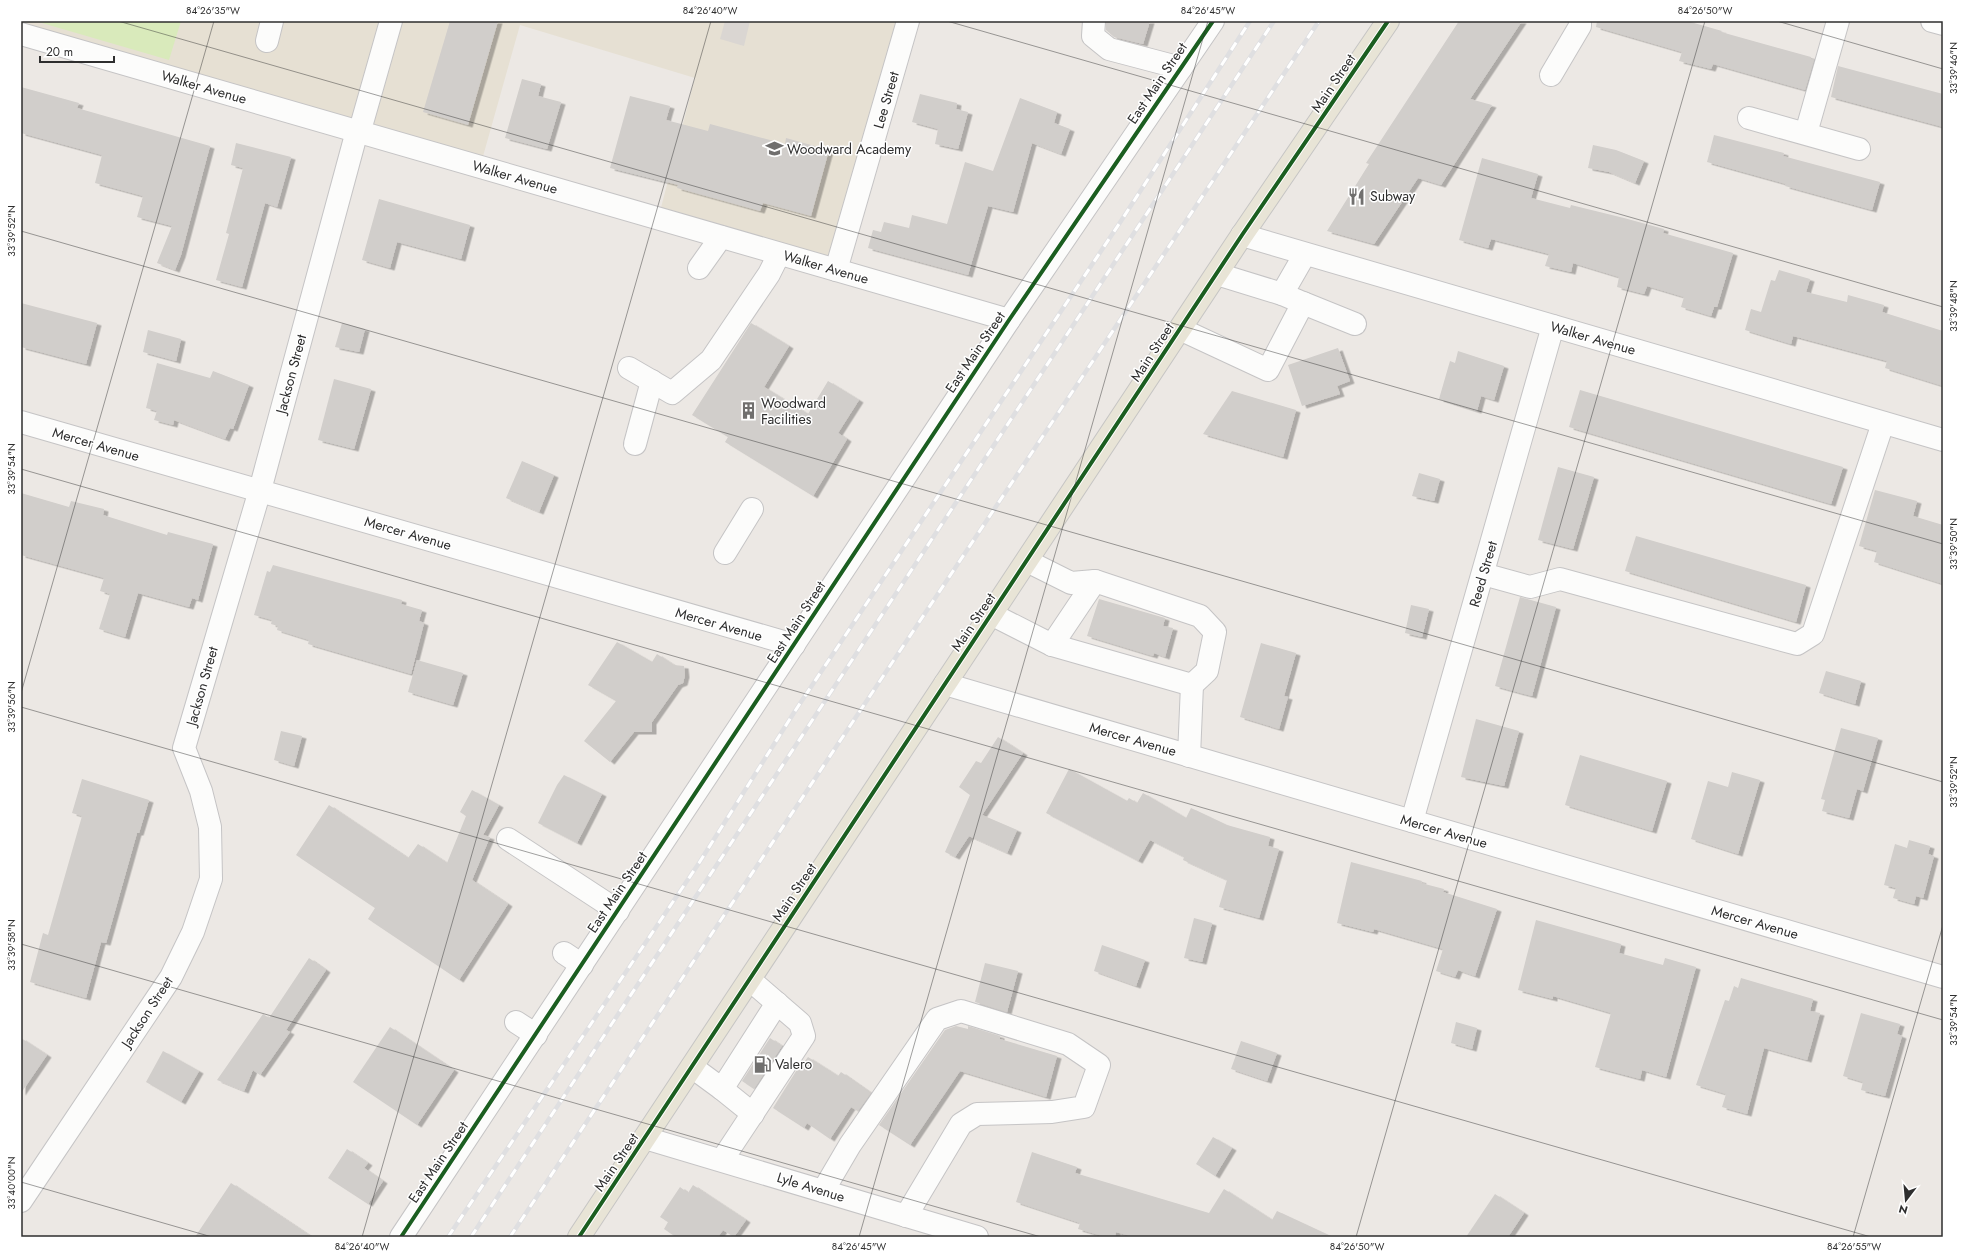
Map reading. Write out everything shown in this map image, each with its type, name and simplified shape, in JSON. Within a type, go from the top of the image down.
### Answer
[{"type":"main road","name":"Main Street","points":[[579,1237],[1242,235],[1388,21]]},
{"type":"street","name":"Jackson Street","points":[[22,1197],[171,977],[193,932],[211,878],[210,826],[201,791],[184,748],[260,490],[359,127],[392,21]]},
{"type":"street","name":"Lee Street","points":[[836,270],[908,21]]},
{"type":"street","points":[[1094,21],[1093,36],[1109,49],[1181,68]]},
{"type":"street","name":"East Main Street","points":[[401,1237],[1009,320],[1213,21]]},
{"type":"street","points":[[1551,74],[1580,26],[1580,21]]},
{"type":"street","points":[[1806,133],[1838,21]]},
{"type":"street","points":[[1932,21],[1943,24]]},
{"type":"street","name":"Walker Avenue","points":[[21,34],[359,127],[721,237],[1009,320]]},
{"type":"street","points":[[1749,118],[1859,149]]},
{"type":"street","name":"Walker Avenue","points":[[1242,235],[1943,440]]},
{"type":"street","points":[[699,268],[721,237]]},
{"type":"street","points":[[629,368],[672,393],[711,360],[769,274],[779,254]]},
{"type":"street","points":[[1282,294],[1305,254]]},
{"type":"street","points":[[1217,274],[1282,294],[1355,324]]},
{"type":"street","points":[[1180,329],[1268,370],[1303,303]]},
{"type":"street","name":"Reed Street","points":[[1412,821],[1553,326]]},
{"type":"street","points":[[635,444],[652,381]]},
{"type":"street","name":"Mercer Avenue","points":[[21,422],[794,645]]},
{"type":"street","points":[[1483,574],[1530,587],[1560,579],[1797,644],[1813,634],[1882,423]]},
{"type":"street","points":[[725,553],[752,509]]},
{"type":"street","points":[[1027,561],[1071,583],[1095,582],[1200,616],[1215,632],[1207,671],[1192,685],[1189,756]]},
{"type":"street","points":[[1052,645],[1095,582]]},
{"type":"street","points":[[991,614],[1052,645],[1192,685]]},
{"type":"street","name":"Mercer Avenue","points":[[945,684],[1943,977]]},
{"type":"street","points":[[508,839],[618,910]]},
{"type":"street","points":[[564,953],[582,965]]},
{"type":"street","points":[[722,1160],[804,1036],[800,1022],[750,980]]},
{"type":"street","points":[[722,1089],[778,1003]]},
{"type":"street","points":[[823,1191],[850,1145],[937,1019],[961,1011],[1068,1044],[1099,1066],[1084,1107],[1052,1112],[977,1114],[961,1124],[906,1216]]},
{"type":"street","points":[[516,1022],[536,1035]]},
{"type":"street","points":[[692,1067],[753,1114]]},
{"type":"street","name":"Lyle Avenue","points":[[645,1138],[977,1237]]},
{"type":"shaded area","name":"Woodward Academy","points":[[21,21],[908,21],[836,270],[658,219],[695,78],[520,25],[480,167],[21,34]]},
{"type":"shaded area","points":[[725,21],[750,21],[744,46],[720,39]]},
{"type":"green space","points":[[35,21],[181,21],[169,60]]},
{"type":"building","points":[[450,21],[498,21],[468,125],[423,112]]},
{"type":"building","points":[[1106,21],[1150,21],[1143,44],[1114,37],[1106,30]]},
{"type":"building","points":[[1459,21],[1522,21],[1470,99],[1492,105],[1441,185],[1418,178],[1374,244],[1327,231],[1369,164],[1366,163]]},
{"type":"building","points":[[1597,21],[1687,21],[1811,57],[1811,59],[1814,60],[1805,90],[1713,64],[1711,69],[1679,61],[1682,52],[1596,27]]},
{"type":"building","points":[[1838,66],[1943,94],[1943,127],[1831,97]]},
{"type":"building","points":[[522,79],[541,84],[538,96],[561,102],[547,149],[505,138]]},
{"type":"building","points":[[21,87],[79,103],[77,108],[210,146],[181,255],[175,270],[157,263],[172,226],[137,217],[143,196],[95,183],[102,155],[21,133]]},
{"type":"building","points":[[920,94],[957,103],[956,109],[968,112],[958,149],[935,144],[938,129],[912,122]]},
{"type":"building","points":[[630,96],[670,106],[666,120],[708,131],[710,124],[785,144],[786,138],[829,150],[811,216],[763,203],[760,211],[677,188],[678,185],[610,168]]},
{"type":"building","points":[[1020,98],[1057,112],[1054,123],[1070,129],[1061,154],[1032,143],[1013,212],[988,206],[968,275],[868,248],[873,230],[881,232],[884,222],[909,228],[912,215],[947,224],[965,162],[993,171]]},
{"type":"building","points":[[1714,135],[1784,153],[1783,156],[1880,182],[1872,210],[1785,186],[1786,184],[1707,162]]},
{"type":"building","points":[[236,143],[291,157],[277,207],[265,203],[242,287],[216,280],[229,234],[226,233],[243,168],[231,165]]},
{"type":"building","points":[[1593,145],[1616,150],[1644,161],[1635,183],[1609,172],[1588,168]]},
{"type":"building","points":[[1482,158],[1538,174],[1531,198],[1570,208],[1571,205],[1624,218],[1664,229],[1663,233],[1733,253],[1717,307],[1714,307],[1711,316],[1681,307],[1684,297],[1647,286],[1644,294],[1617,287],[1619,277],[1573,263],[1571,272],[1545,266],[1549,254],[1491,239],[1488,248],[1459,240]]},
{"type":"building","points":[[379,199],[470,225],[461,259],[397,242],[390,268],[362,260]]},
{"type":"building","points":[[1779,270],[1810,279],[1806,292],[1847,302],[1848,295],[1884,305],[1882,312],[1943,331],[1943,386],[1885,368],[1887,361],[1793,336],[1791,344],[1745,330],[1751,309],[1761,312],[1771,280],[1775,281]]},
{"type":"building","points":[[21,303],[97,323],[86,364],[21,347]]},
{"type":"building","points":[[342,323],[365,329],[359,352],[335,347]]},
{"type":"building","name":"Woodward Facilities","points":[[751,323],[789,346],[764,387],[808,414],[828,381],[859,400],[838,433],[847,439],[813,496],[725,442],[728,437],[692,415]]},
{"type":"building","points":[[148,330],[181,339],[176,361],[143,352]]},
{"type":"building","points":[[1338,348],[1350,381],[1337,386],[1340,394],[1302,406],[1288,365]]},
{"type":"building","points":[[1458,351],[1504,366],[1494,400],[1481,396],[1477,411],[1439,399],[1450,361],[1455,363]]},
{"type":"building","points":[[157,363],[210,378],[213,371],[249,385],[233,429],[230,428],[225,439],[174,420],[173,425],[154,420],[157,411],[146,408]]},
{"type":"building","points":[[334,379],[371,389],[354,449],[318,440]]},
{"type":"building","points":[[1580,390],[1843,467],[1831,504],[1569,427]]},
{"type":"building","points":[[1232,391],[1296,410],[1283,457],[1203,434]]},
{"type":"building","points":[[522,461],[554,475],[539,512],[506,498]]},
{"type":"building","points":[[1558,467],[1594,477],[1573,549],[1538,540]]},
{"type":"building","points":[[1419,473],[1440,479],[1434,501],[1412,496]]},
{"type":"building","points":[[1875,490],[1917,501],[1913,516],[1943,525],[1943,584],[1874,562],[1877,551],[1859,546]]},
{"type":"building","points":[[21,493],[69,507],[71,501],[104,509],[103,515],[167,535],[168,532],[213,544],[198,600],[192,598],[189,607],[138,593],[125,637],[99,629],[110,594],[100,591],[104,578],[21,555]]},
{"type":"building","points":[[1636,536],[1806,585],[1796,622],[1625,571]]},
{"type":"building","points":[[273,565],[402,600],[401,604],[422,610],[419,621],[424,623],[411,674],[308,644],[309,640],[277,630],[278,626],[271,624],[272,620],[254,615],[267,571],[270,572]]},
{"type":"building","points":[[1520,597],[1556,607],[1532,696],[1495,686]]},
{"type":"building","points":[[1099,599],[1165,618],[1163,626],[1173,628],[1165,657],[1154,653],[1153,656],[1087,636]]},
{"type":"building","points":[[1411,605],[1429,609],[1422,637],[1405,633]]},
{"type":"building","points":[[617,642],[652,662],[657,654],[674,665],[684,666],[685,675],[683,683],[678,685],[652,722],[652,732],[634,732],[610,762],[584,741],[616,701],[588,685]]},
{"type":"building","points":[[1261,643],[1296,653],[1284,696],[1288,697],[1279,729],[1240,717]]},
{"type":"building","points":[[417,660],[463,673],[453,705],[408,692]]},
{"type":"building","points":[[1826,671],[1861,681],[1855,704],[1819,693]]},
{"type":"building","points":[[1476,719],[1519,731],[1504,786],[1461,777]]},
{"type":"building","points":[[1841,728],[1878,738],[1863,791],[1857,789],[1849,818],[1822,811],[1825,800],[1821,799]]},
{"type":"building","points":[[281,731],[302,736],[294,766],[274,760]]},
{"type":"building","points":[[998,737],[1023,753],[982,815],[1017,830],[1007,853],[969,836],[955,857],[945,852],[970,795],[959,787],[976,761],[981,763]]},
{"type":"building","points":[[1580,755],[1667,781],[1652,831],[1565,805]]},
{"type":"building","points":[[1069,769],[1127,801],[1129,798],[1137,803],[1143,793],[1186,818],[1191,808],[1227,825],[1270,837],[1268,846],[1279,849],[1259,918],[1219,907],[1227,880],[1183,860],[1184,857],[1150,840],[1138,861],[1046,813]]},
{"type":"building","points":[[1732,772],[1760,780],[1738,854],[1691,839],[1708,781],[1728,787]]},
{"type":"building","points":[[564,775],[602,794],[577,843],[538,823],[557,785]]},
{"type":"building","points":[[82,779],[149,800],[139,833],[137,833],[106,943],[101,942],[86,998],[30,982],[43,933],[48,935],[82,816],[72,813]]},
{"type":"building","points":[[472,790],[499,805],[483,835],[490,837],[472,880],[508,904],[459,980],[368,919],[375,908],[296,855],[329,805],[408,858],[418,844],[447,863],[466,816],[460,812]]},
{"type":"building","points":[[1909,840],[1930,846],[1928,854],[1934,856],[1923,898],[1916,896],[1914,904],[1893,898],[1896,888],[1884,885],[1895,844],[1907,848]]},
{"type":"building","points":[[1351,862],[1422,881],[1421,883],[1444,889],[1443,892],[1497,909],[1475,976],[1458,970],[1455,977],[1436,971],[1443,949],[1374,929],[1373,932],[1337,923]]},
{"type":"building","points":[[1194,918],[1212,923],[1202,962],[1184,958]]},
{"type":"building","points":[[1536,920],[1621,944],[1619,953],[1663,965],[1665,958],[1696,967],[1666,1077],[1642,1070],[1640,1079],[1595,1067],[1611,1013],[1553,996],[1553,999],[1518,990]]},
{"type":"building","points":[[1102,945],[1145,960],[1136,986],[1094,971]]},
{"type":"building","points":[[309,958],[326,970],[286,1030],[290,1032],[260,1075],[253,1070],[244,1091],[217,1080],[263,1014],[269,1018]]},
{"type":"building","points":[[985,963],[1018,971],[1007,1012],[975,1002]]},
{"type":"building","points":[[1741,978],[1813,999],[1810,1011],[1820,1013],[1807,1060],[1764,1048],[1747,1114],[1722,1107],[1726,1094],[1696,1085],[1725,1000],[1729,1001],[1734,986],[1738,988]]},
{"type":"building","points":[[1861,1013],[1900,1024],[1897,1034],[1902,1036],[1885,1096],[1861,1090],[1863,1082],[1843,1076]]},
{"type":"building","points":[[1456,1022],[1477,1028],[1472,1049],[1451,1043]]},
{"type":"building","points":[[956,1026],[968,1029],[968,1026],[1000,1036],[1000,1039],[1057,1056],[1046,1097],[960,1071],[910,1145],[879,1125],[945,1030]]},
{"type":"building","points":[[390,1027],[454,1070],[417,1125],[353,1082]]},
{"type":"building","points":[[21,1038],[47,1055],[21,1093]]},
{"type":"building","points":[[770,1038],[782,1046],[754,1089],[742,1081]]},
{"type":"building","points":[[1241,1041],[1277,1053],[1267,1081],[1231,1069]]},
{"type":"building","points":[[163,1051],[199,1071],[181,1102],[146,1082]]},
{"type":"building","points":[[808,1057],[838,1076],[841,1072],[871,1093],[858,1111],[851,1107],[830,1139],[807,1123],[804,1128],[773,1108],[803,1060],[805,1061]]},
{"type":"building","points":[[1213,1137],[1232,1148],[1215,1176],[1196,1164]]},
{"type":"building","points":[[347,1149],[368,1163],[364,1168],[383,1181],[368,1204],[328,1178]]},
{"type":"building","points":[[1032,1152],[1077,1167],[1075,1173],[1209,1213],[1224,1189],[1272,1220],[1277,1211],[1333,1237],[1134,1237],[1116,1232],[1115,1237],[1106,1237],[1078,1229],[1080,1223],[1016,1202]]},
{"type":"building","points":[[231,1183],[312,1237],[195,1237]]},
{"type":"building","points":[[693,1185],[746,1220],[734,1237],[723,1230],[718,1237],[676,1237],[664,1229],[668,1222],[660,1217],[680,1187],[688,1193]]},
{"type":"building","points":[[1495,1194],[1524,1213],[1508,1237],[1466,1237]]},
{"type":"railway","points":[[448,1237],[699,863],[795,711],[1121,221],[1250,21]]},
{"type":"railway","points":[[471,1237],[1274,21]]},
{"type":"railway","points":[[510,1237],[1319,21]]},
{"type":"cycle path","points":[[401,1237],[1009,320],[1213,21]]},
{"type":"cycle path","points":[[579,1237],[1242,235],[1388,21]]},
{"type":"place","name":"Woodward Academy","points":[[774,149]]},
{"type":"place","name":"Subway","points":[[1357,196]]},
{"type":"place","name":"Woodward Facilities","points":[[748,411]]},
{"type":"place","name":"Valero","points":[[762,1064]]}]
